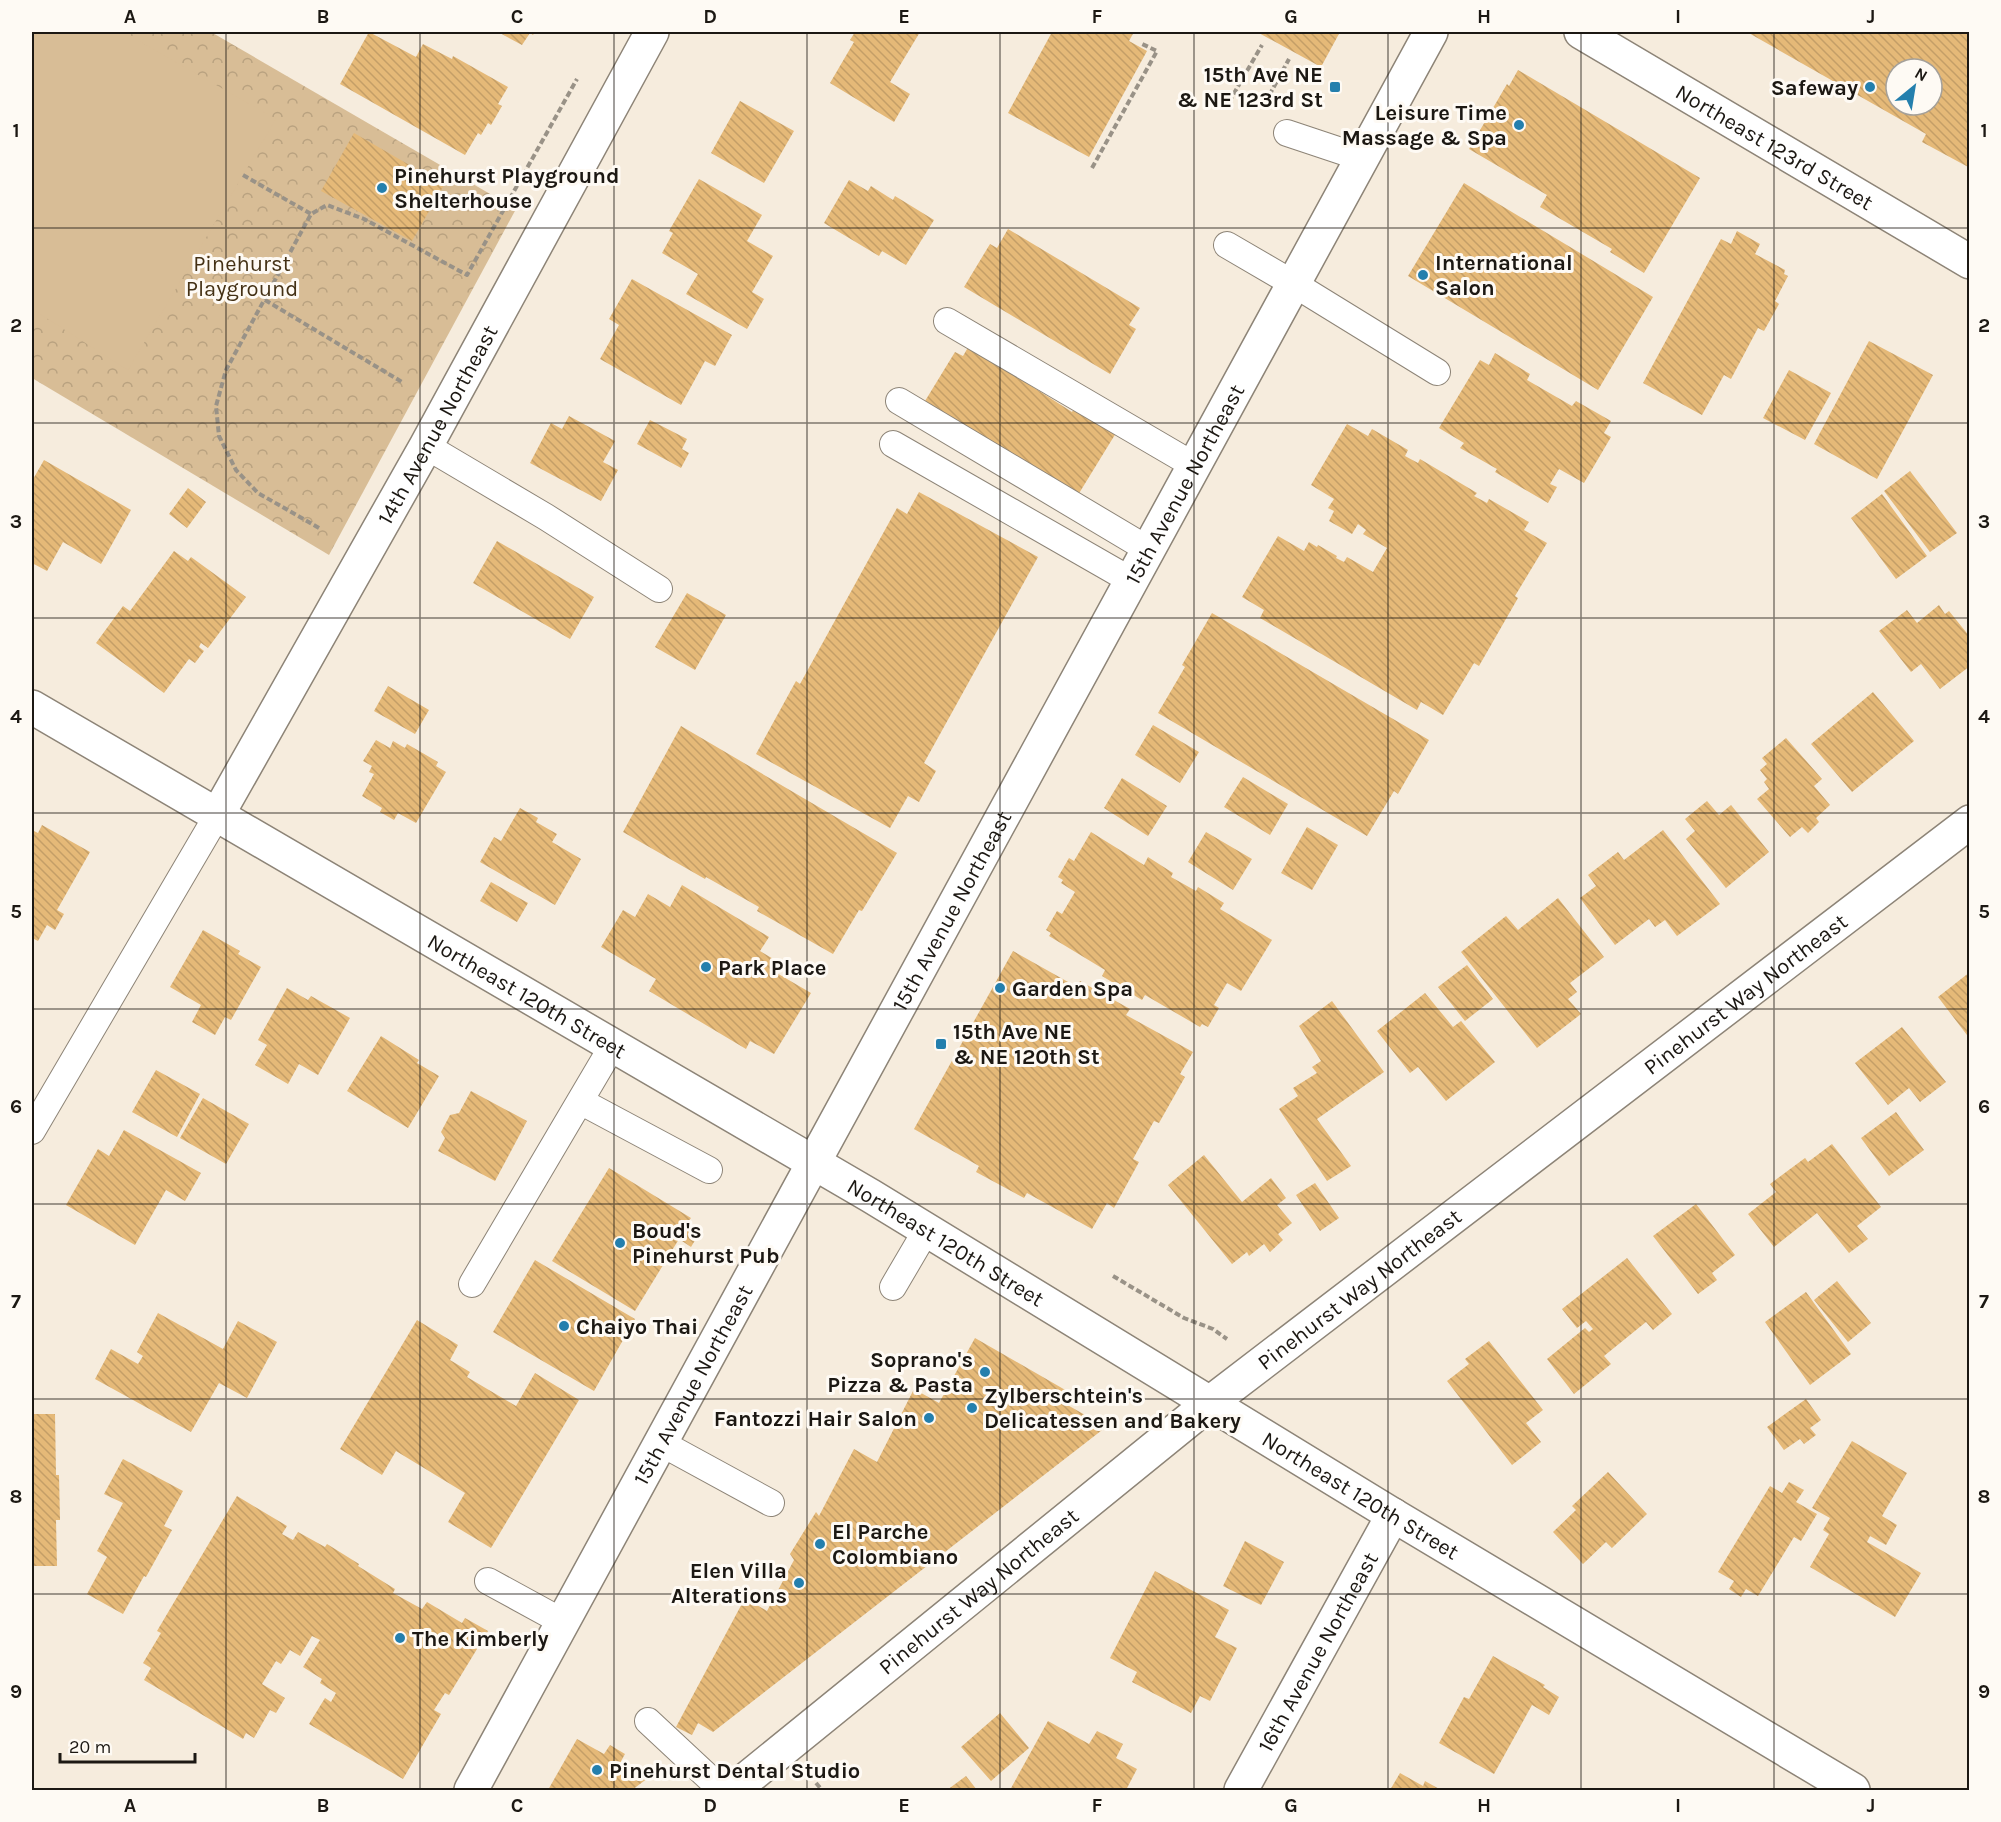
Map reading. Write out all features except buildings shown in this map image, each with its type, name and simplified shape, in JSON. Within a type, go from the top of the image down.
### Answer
[{"type":"street","name":"14th Avenue Northeast","points":[[218,814],[426,446],[652,32]]},
{"type":"street","name":"15th Avenue Northeast","points":[[471,1791],[1431,32]]},
{"type":"street","name":"Northeast 123rd Street","points":[[1581,32],[1970,262]]},
{"type":"street","name":"Northeast 120th Street","points":[[32,707],[927,1229],[1393,1515],[1853,1791]]},
{"type":"street","name":"Pinehurst Way Northeast","points":[[733,1791],[1211,1402],[1970,822]]},
{"type":"street","name":"16th Avenue Northeast","points":[[1241,1791],[1393,1515]]},
{"type":"lane","points":[[1287,133],[1362,158]]},
{"type":"lane","points":[[1227,245],[1437,372]]},
{"type":"lane","points":[[947,321],[1195,466]]},
{"type":"lane","points":[[899,401],[1149,550]]},
{"type":"lane","points":[[893,444],[1132,581]]},
{"type":"lane","points":[[426,446],[546,517],[659,589]]},
{"type":"lane","points":[[32,1131],[218,814]]},
{"type":"lane","points":[[472,1284],[613,1045]]},
{"type":"lane","points":[[580,1101],[709,1170]]},
{"type":"lane","points":[[893,1287],[927,1229]]},
{"type":"lane","points":[[661,1443],[771,1503]]},
{"type":"lane","points":[[488,1581],[563,1622]]},
{"type":"lane","points":[[648,1721],[722,1791]]},
{"type":"path","points":[[1092,168],[1156,51],[1140,43]]},
{"type":"path","points":[[1229,102],[1262,45]]},
{"type":"path","points":[[1268,97],[1289,59]]},
{"type":"path","points":[[319,528],[258,493],[236,470],[219,436],[216,406],[226,370],[311,214],[327,205],[364,219],[467,275],[581,72]]},
{"type":"path","points":[[243,175],[311,214]]},
{"type":"path","points":[[265,300],[402,382]]},
{"type":"path","points":[[1113,1276],[1184,1318],[1225,1336],[1231,1345]]},
{"type":"path","points":[[816,1783],[822,1791]]},
{"type":"green space","name":"Pinehurst Playground","points":[[32,32],[211,32],[516,209],[329,555],[32,378]]},
{"type":"green space","points":[[32,32],[123,32],[276,119],[128,370],[32,309]]},
{"type":"place","name":"15th Ave NE & NE 123rd St","points":[[1335,87]]},
{"type":"place","name":"Safeway","points":[[1870,87]]},
{"type":"place","name":"Leisure Time Massage & Spa","points":[[1519,125]]},
{"type":"place","name":"Pinehurst Playground Shelterhouse","points":[[382,188]]},
{"type":"place","name":"International Salon","points":[[1423,275]]},
{"type":"place","name":"Park Place","points":[[706,967]]},
{"type":"place","name":"Garden Spa","points":[[1000,988]]},
{"type":"place","name":"15th Ave NE & NE 120th St","points":[[941,1044]]},
{"type":"place","name":"Boud's Pinehurst Pub","points":[[620,1243]]},
{"type":"place","name":"Chaiyo Thai","points":[[564,1326]]},
{"type":"place","name":"Soprano's Pizza & Pasta","points":[[985,1372]]},
{"type":"place","name":"Zylberschtein's Delicatessen and Bakery","points":[[972,1408]]},
{"type":"place","name":"Fantozzi Hair Salon","points":[[929,1418]]},
{"type":"place","name":"El Parche Colombiano","points":[[820,1544]]},
{"type":"place","name":"Elen Villa Alterations","points":[[799,1583]]},
{"type":"place","name":"The Kimberly","points":[[400,1638]]},
{"type":"place","name":"Pinehurst Dental Studio","points":[[597,1770]]}]
